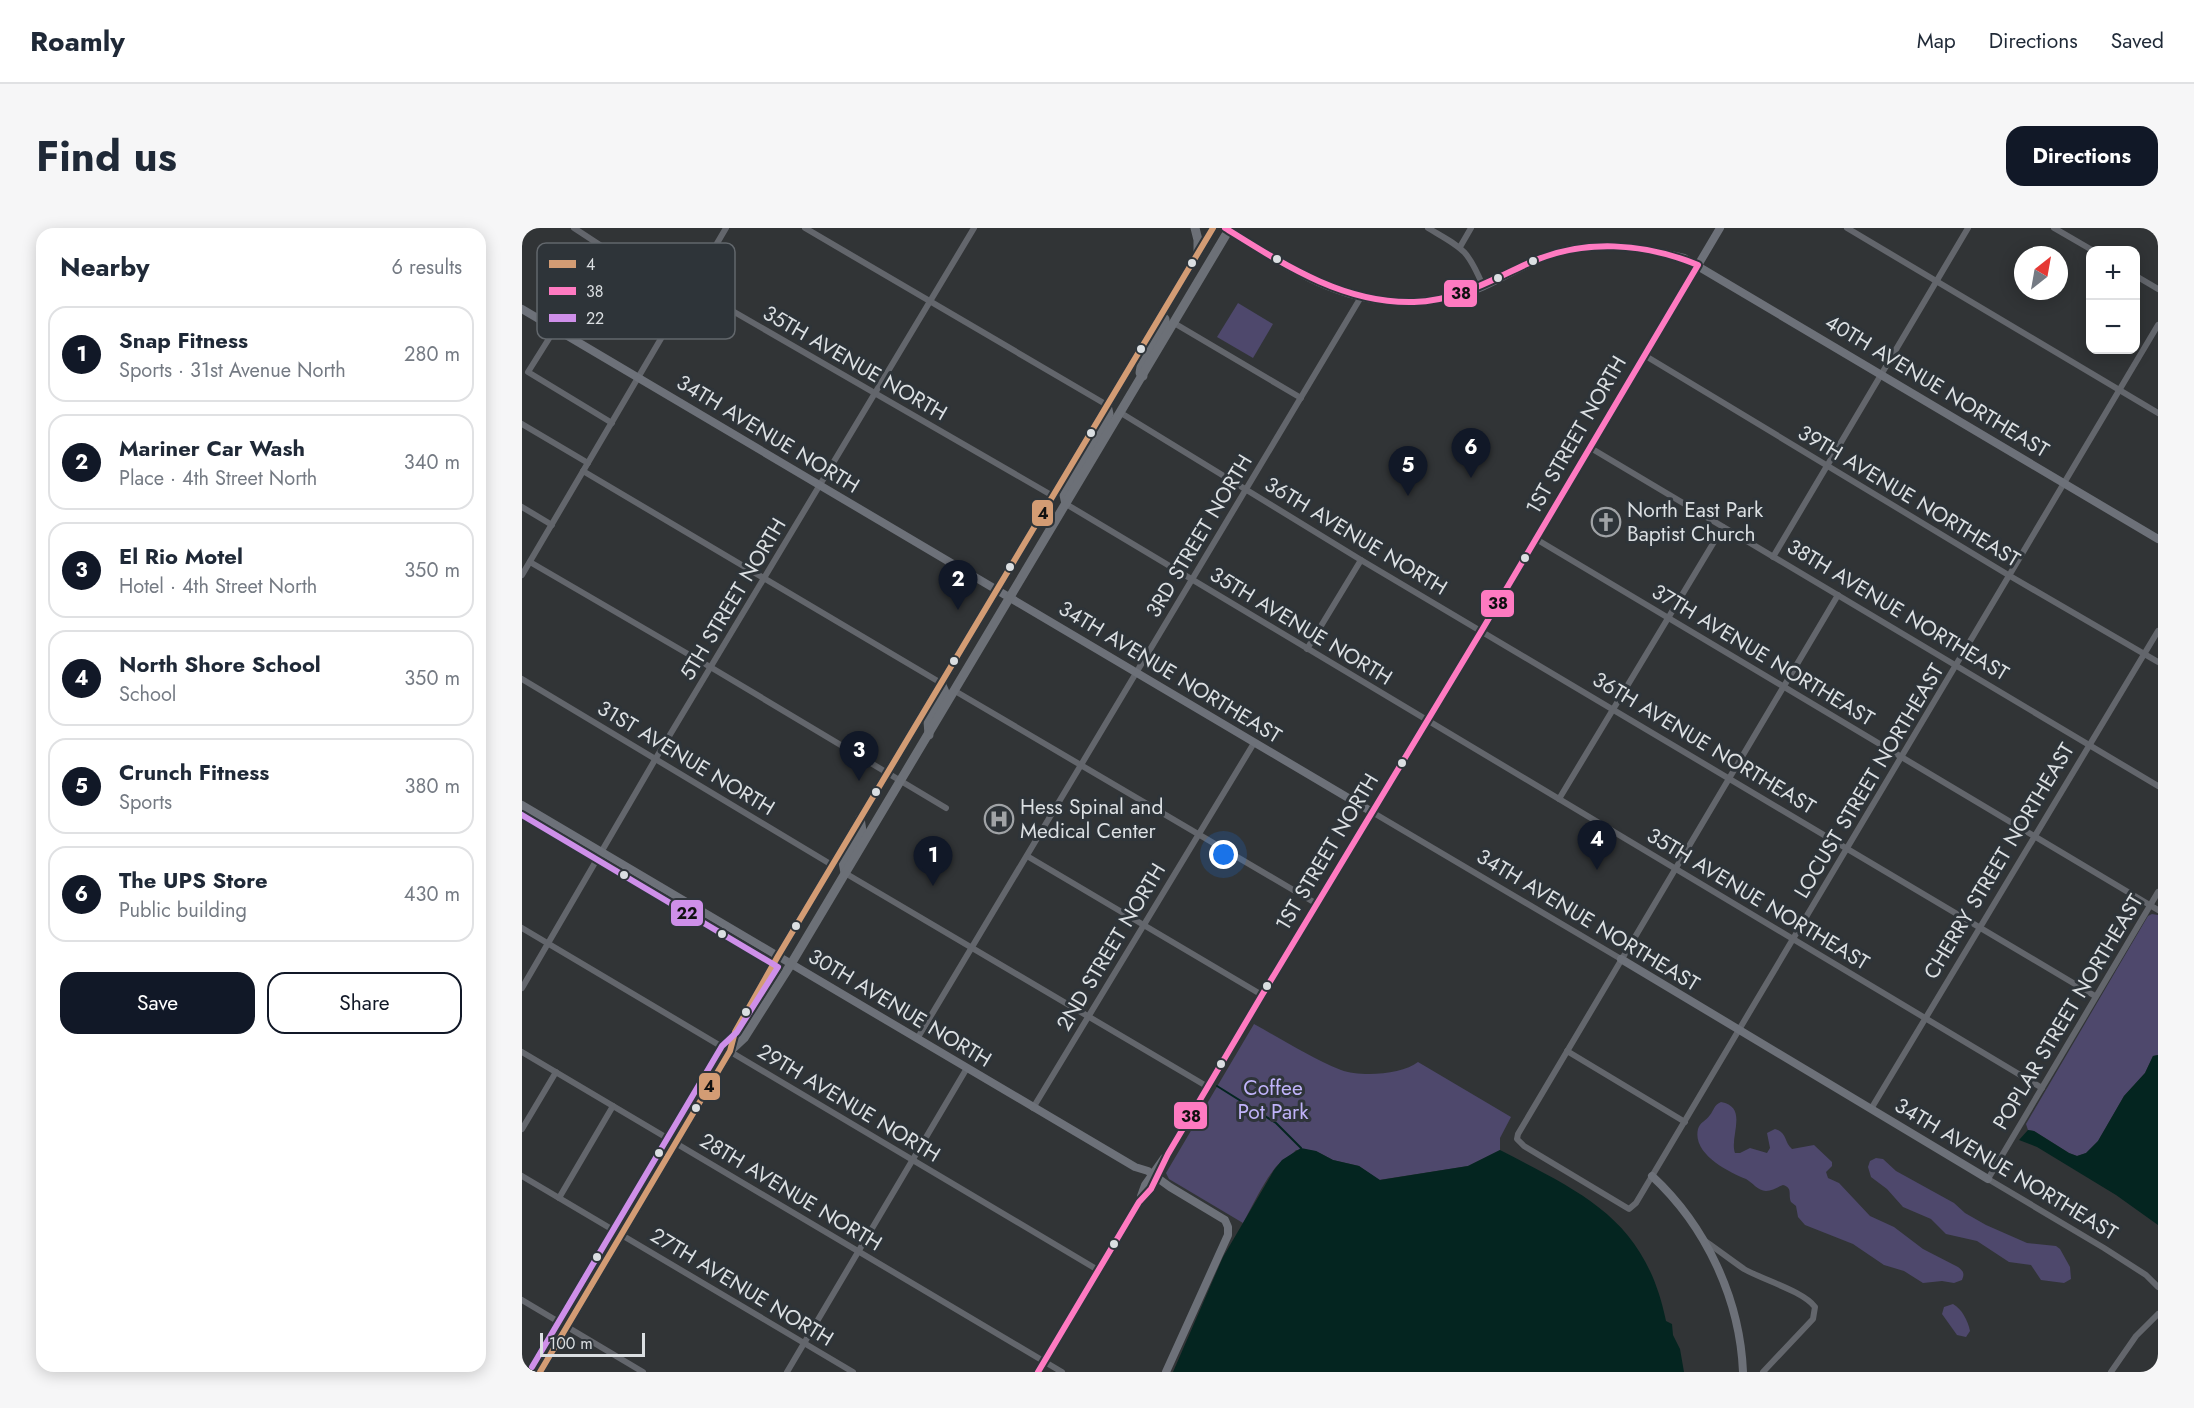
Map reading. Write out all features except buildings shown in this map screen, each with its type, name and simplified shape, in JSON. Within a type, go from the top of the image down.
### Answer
[{"type":"main road","points":[[1195,228],[1198,253]]},
{"type":"main road","points":[[730,1052],[735,1032],[778,956],[1213,228]]},
{"type":"main road","points":[[540,1372],[730,1052],[744,1038],[791,964],[1143,376],[1228,229]]},
{"type":"main road","points":[[1143,376],[1140,373],[1141,367],[1165,324],[1165,319],[1161,315]]},
{"type":"main road","points":[[1066,504],[1064,495],[1109,414],[1107,405]]},
{"type":"main road","points":[[928,735],[928,721],[945,692],[941,683]]},
{"type":"main road","points":[[845,873],[843,862],[862,831],[860,818]]},
{"type":"street","name":"35TH AVENUE NORTH","points":[[574,228],[597,243]]},
{"type":"street","points":[[717,243],[726,228]]},
{"type":"street","points":[[805,228],[1107,405]]},
{"type":"street","name":"5TH STREET NORTH","points":[[522,988],[656,758],[974,228]]},
{"type":"street","points":[[1428,228],[1465,251],[1483,286]]},
{"type":"street","points":[[1460,247],[1471,228]]},
{"type":"street","name":"1ST STREET NORTH","points":[[1038,1372],[1720,228]]},
{"type":"street","points":[[1847,228],[2158,413]]},
{"type":"street","points":[[1773,557],[1968,228]]},
{"type":"street","points":[[2054,228],[2086,247]]},
{"type":"street","points":[[1228,229],[1318,281],[1361,297],[1379,300],[1419,302],[1452,297],[1483,286],[1532,262],[1585,246],[1634,248],[1670,254],[1698,265]]},
{"type":"street","name":"40TH AVENUE NORTHEAST","points":[[1698,265],[2158,539]]},
{"type":"street","points":[[2140,278],[2158,289]]},
{"type":"street","name":"3RD STREET NORTH","points":[[917,1039],[1361,297]]},
{"type":"street","name":"34TH AVENUE NORTH","points":[[522,309],[537,318]]},
{"type":"street","name":"35TH AVENUE NORTH","points":[[735,312],[1053,496]]},
{"type":"street","points":[[1174,323],[1301,398]]},
{"type":"street","name":"LOCUST STREET NORTHEAST","points":[[1567,1051],[1520,1128],[1517,1139],[1618,1204],[1629,1209],[1633,1208],[2158,325]]},
{"type":"street","points":[[548,339],[528,372],[612,423]]},
{"type":"street","name":"34TH AVENUE NORTH","points":[[573,339],[996,590]]},
{"type":"street","points":[[522,575],[661,339]]},
{"type":"street","name":"39TH AVENUE NORTHEAST","points":[[1644,355],[2010,576],[2158,662]]},
{"type":"street","name":"36TH AVENUE NORTH","points":[[1120,413],[1361,560],[1482,630]]},
{"type":"street","points":[[522,424],[588,463]]},
{"type":"street","name":"38TH AVENUE NORTHEAST","points":[[1589,447],[2158,786]]},
{"type":"street","points":[[583,471],[941,683]]},
{"type":"street","name":"35TH AVENUE NORTH","points":[[1066,504],[1427,720]]},
{"type":"street","points":[[522,507],[552,525]]},
{"type":"street","points":[[1559,799],[1723,527]]},
{"type":"street","name":"37TH AVENUE NORTHEAST","points":[[1536,539],[2158,910]]},
{"type":"street","points":[[1307,650],[1361,560]]},
{"type":"street","points":[[530,562],[946,808]]},
{"type":"street","name":"34TH AVENUE NORTHEAST","points":[[996,590],[1621,959],[1988,1179],[2121,1259],[2146,1275],[2158,1287]]},
{"type":"street","points":[[1685,1122],[1567,1051],[1838,595]]},
{"type":"street","name":"36TH AVENUE NORTHEAST","points":[[1482,630],[2095,996]]},
{"type":"street","name":"CHERRY STREET NORTHEAST","points":[[1871,1109],[2088,744],[2158,631]]},
{"type":"street","name":"31ST AVENUE NORTH","points":[[522,679],[832,865]]},
{"type":"street","points":[[955,691],[1317,904]]},
{"type":"street","name":"35TH AVENUE NORTHEAST","points":[[1427,720],[2042,1088]]},
{"type":"street","name":"2ND STREET NORTH","points":[[1033,1108],[1254,743]]},
{"type":"street","name":"30TH AVENUE NORTH","points":[[522,805],[1153,1178]]},
{"type":"street","points":[[1027,856],[1262,995]]},
{"type":"street","points":[[845,873],[1208,1087]]},
{"type":"street","name":"POPLAR STREET NORTHEAST","points":[[1988,1179],[2158,892]]},
{"type":"street","name":"29TH AVENUE NORTH","points":[[522,928],[1098,1270]]},
{"type":"street","name":"28TH AVENUE NORTH","points":[[522,1052],[1062,1372]]},
{"type":"street","points":[[787,1372],[967,1068]]},
{"type":"street","points":[[522,1129],[556,1072]]},
{"type":"street","points":[[559,1198],[614,1106]]},
{"type":"street","name":"27TH AVENUE NORTH","points":[[522,1176],[853,1372]]},
{"type":"street","points":[[1652,1176],[1683,1209],[1705,1241],[1735,1317],[1742,1350],[1743,1372]]},
{"type":"street","points":[[1153,1178],[1225,1220],[1228,1227],[1228,1236],[1166,1372]]},
{"type":"street","points":[[1705,1241],[1744,1269],[1801,1295],[1815,1306],[1815,1313],[1809,1324],[1763,1372]]},
{"type":"street","points":[[522,1300],[643,1372]]},
{"type":"street","points":[[2111,1372],[2136,1336],[2158,1314]]},
{"type":"green space","points":[[1238,303],[1273,324],[1253,358],[1217,337]]},
{"type":"green space","points":[[2158,915],[2158,1055],[2153,1056],[2145,1073],[2124,1096],[2098,1141],[2086,1153],[2077,1156],[2034,1131],[2028,1130],[2026,1124],[2148,916]]},
{"type":"green space","name":"Coffee Pot Park","points":[[1254,1024],[1319,1060],[1349,1072],[1381,1074],[1402,1070],[1418,1062],[1511,1117],[1500,1138],[1500,1150],[1468,1166],[1379,1180],[1359,1166],[1333,1160],[1316,1151],[1296,1150],[1275,1168],[1243,1223],[1169,1179],[1166,1173]]},
{"type":"green space","points":[[1721,1102],[1729,1105],[1736,1116],[1735,1153],[1750,1148],[1767,1153],[1770,1148],[1767,1133],[1775,1129],[1782,1132],[1792,1149],[1814,1145],[1832,1162],[1832,1166],[1826,1172],[1828,1178],[1839,1183],[1870,1216],[1894,1227],[1923,1249],[1958,1267],[1963,1272],[1962,1280],[1954,1283],[1942,1281],[1923,1283],[1904,1271],[1884,1265],[1853,1244],[1805,1225],[1798,1217],[1796,1206],[1791,1202],[1786,1186],[1763,1191],[1713,1161],[1701,1146],[1698,1129],[1715,1106]]},
{"type":"green space","points":[[1876,1158],[1883,1159],[1896,1171],[1954,1203],[1965,1213],[1986,1225],[2027,1243],[2056,1246],[2070,1267],[2071,1279],[2064,1283],[2041,1280],[2031,1265],[2009,1262],[1977,1241],[1946,1234],[1931,1219],[1903,1207],[1887,1189],[1871,1177],[1868,1167],[1870,1161]]},
{"type":"green space","points":[[1953,1304],[1962,1312],[1968,1323],[1970,1331],[1966,1337],[1957,1335],[1942,1314],[1944,1307]]},
{"type":"shaded area","points":[[2158,1055],[2158,1225],[2116,1195],[2037,1147],[2019,1140],[2028,1130],[2034,1131],[2069,1153],[2077,1156],[2086,1153],[2098,1141],[2124,1096],[2145,1073],[2153,1056]]},
{"type":"shaded area","points":[[1301,1148],[1316,1151],[1333,1160],[1359,1166],[1380,1180],[1468,1166],[1500,1150],[1558,1181],[1607,1214],[1643,1257],[1656,1286],[1666,1321],[1672,1324],[1684,1372],[1173,1372],[1223,1257],[1274,1170],[1282,1160]]},
{"type":"waterway","points":[[1217,1086],[1276,1123],[1301,1148]]},
{"type":"transit line","name":"4","points":[[540,1372],[730,1051],[735,1032],[778,956],[1213,228]]},
{"type":"transit line","name":"38","points":[[1038,1372],[1139,1202],[1151,1189],[1168,1154],[1262,995],[1698,265],[1657,252],[1635,248],[1592,247],[1550,255],[1445,298],[1414,302],[1388,301],[1338,289],[1315,279],[1225,228]]},
{"type":"transit line","name":"22","points":[[522,815],[778,967],[737,1032],[722,1046],[532,1367]]},
{"type":"place","name":"The UPS Store","points":[[1471,478]]},
{"type":"place","name":"Crunch Fitness","points":[[1408,496]]},
{"type":"place","name":"North East Park Baptist Church","points":[[1606,522]]},
{"type":"place","name":"Mariner Car Wash","points":[[958,610]]},
{"type":"place","name":"El Rio Motel","points":[[859,781]]},
{"type":"place","name":"Hess Spinal and Medical Center","points":[[999,819]]},
{"type":"place","name":"North Shore School","points":[[1597,870]]},
{"type":"place","name":"Snap Fitness","points":[[933,886]]}]
